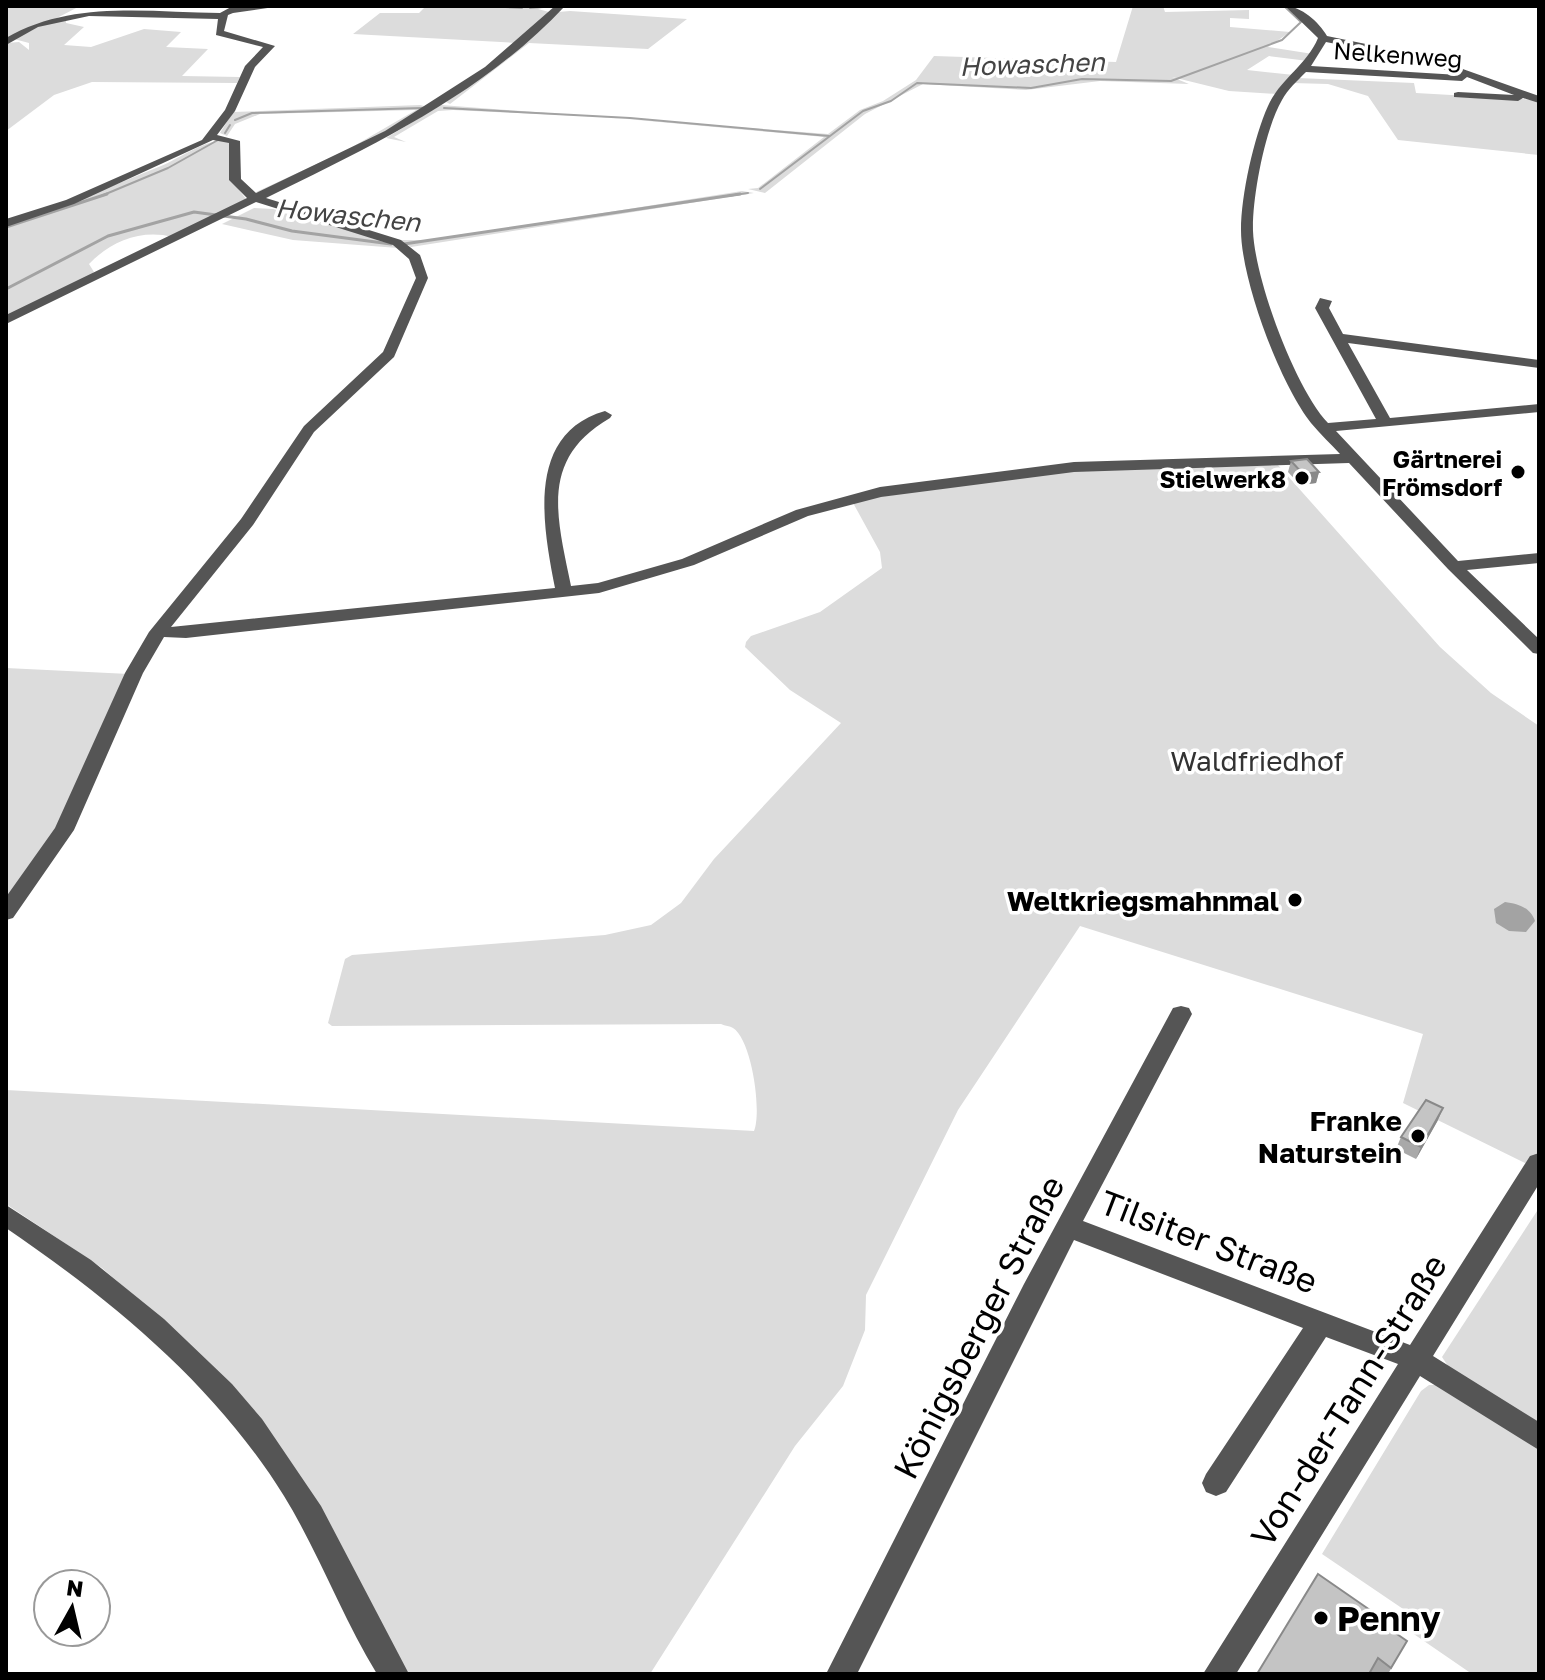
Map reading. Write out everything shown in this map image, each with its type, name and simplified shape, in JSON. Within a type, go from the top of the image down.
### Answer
[{"type":"street","points":[[6,42],[35,25],[89,13],[276,6]]},
{"type":"street","points":[[6,320],[353,153],[438,104],[508,54],[560,6]]},
{"type":"street","points":[[1290,6],[1313,24],[1323,38],[1409,55],[1539,100]]},
{"type":"street","points":[[6,223],[70,202],[151,168],[212,137],[230,111],[250,66],[270,46],[219,33],[228,10]]},
{"type":"street","points":[[1323,38],[1306,69],[1279,95],[1271,110],[1247,230],[1257,286],[1303,397],[1325,428],[1454,566],[1539,649]]},
{"type":"street","name":"Nelkenweg","points":[[1306,69],[1487,80]]},
{"type":"street","points":[[1458,95],[1539,100]]},
{"type":"street","points":[[6,913],[64,830],[134,673],[158,632],[247,522],[309,429],[394,347],[422,278],[419,262],[398,244],[258,200],[242,190],[235,180],[235,141],[212,137]]},
{"type":"street","points":[[1325,301],[1322,308],[1385,421]]},
{"type":"street","points":[[1337,337],[1539,364]]},
{"type":"street","points":[[1325,428],[1539,408]]},
{"type":"street","points":[[564,593],[549,512],[551,482],[573,440],[593,420],[605,415]]},
{"type":"street","points":[[158,632],[186,633],[564,593],[613,585],[657,573],[802,513],[880,492],[1074,467],[1252,464],[1351,458]]},
{"type":"street","points":[[1454,566],[1539,558]]},
{"type":"street","name":"Königsberger Straße","points":[[841,1674],[1033,1292],[1071,1227],[1181,1014]]},
{"type":"street","name":"Von-der-Tann-Straße","points":[[1218,1674],[1415,1359],[1536,1175]]},
{"type":"street","points":[[6,1215],[95,1276],[130,1306],[245,1421],[305,1505],[371,1638],[394,1674]]},
{"type":"street","name":"Tilsiter Straße","points":[[1071,1227],[1110,1245],[1415,1359],[1539,1437]]},
{"type":"street","name":"Tilsiter Straße","points":[[1216,1483],[1321,1323]]},
{"type":"green space","points":[[6,6],[80,6],[55,19],[66,19],[66,23],[84,27],[64,45],[91,47],[144,29],[181,32],[166,47],[208,49],[182,76],[240,77],[237,83],[92,82],[54,95],[6,131],[6,43],[19,42],[29,50],[29,43],[14,39],[33,26],[6,42]]},
{"type":"green space","points":[[426,6],[555,6],[538,9],[549,12],[517,43],[353,34],[380,13],[419,13]]},
{"type":"green space","points":[[1133,6],[1163,6],[1165,12],[1249,10],[1249,19],[1230,18],[1230,27],[1290,32],[1268,47],[1313,54],[1308,61],[1269,56],[1247,70],[1294,75],[1277,94],[1229,91],[1172,77],[1189,84],[1100,81],[1026,90],[923,84],[865,114],[765,193],[748,189],[758,188],[824,137],[623,119],[828,134],[860,110],[883,101],[916,80],[934,56],[1116,62]]},
{"type":"green space","points":[[558,12],[687,19],[648,49],[529,43],[450,104],[446,102],[509,58]]},
{"type":"green space","points":[[1298,78],[1414,83],[1416,93],[1537,100],[1539,155],[1398,140],[1368,96],[1328,84],[1292,83]]},
{"type":"green space","points":[[441,105],[595,117],[438,111],[394,137],[406,142],[386,138]]},
{"type":"green space","points":[[428,107],[370,140],[269,190],[254,193],[347,150],[416,110],[260,114],[235,124],[227,136],[220,133],[233,112]]},
{"type":"green space","points":[[229,140],[233,182],[246,199],[173,237],[138,236],[117,243],[89,264],[94,272],[89,276],[6,316],[6,224],[104,189],[203,145]]},
{"type":"green space","points":[[742,191],[754,193],[411,247],[401,240],[432,240]]},
{"type":"green space","points":[[254,208],[273,209],[388,240],[398,248],[293,240],[222,224]]},
{"type":"green space","name":"Waldfriedhof","points":[[1278,465],[1440,647],[1491,693],[1539,726],[1539,1170],[1403,1103],[1423,1034],[1080,926],[958,1110],[866,1295],[865,1330],[843,1386],[795,1446],[650,1674],[407,1674],[313,1502],[142,1303],[102,1268],[6,1204],[6,1090],[754,1131],[757,1109],[754,1077],[745,1046],[732,1027],[721,1024],[332,1026],[328,1023],[345,959],[352,955],[605,935],[651,925],[681,903],[714,859],[841,723],[790,690],[745,647],[751,636],[820,612],[882,568],[880,552],[852,501],[1060,470]]},
{"type":"green space","points":[[6,668],[129,674],[60,827],[6,905]]},
{"type":"green space","points":[[1539,1208],[1539,1431],[1452,1372],[1442,1357]]},
{"type":"green space","points":[[1429,1385],[1444,1385],[1539,1443],[1539,1674],[1472,1674],[1405,1628],[1412,1615],[1322,1554],[1421,1391]]},
{"type":"shaded area","points":[[1505,902],[1523,907],[1533,916],[1535,921],[1526,932],[1509,931],[1496,923],[1494,909]]},
{"type":"building","points":[[1307,459],[1319,472],[1303,474],[1291,461]]},
{"type":"building","name":"Franke Naturstein","points":[[1426,1100],[1443,1108],[1421,1147],[1401,1137]]},
{"type":"building","name":"Penny","points":[[1318,1574],[1396,1628],[1394,1632],[1407,1641],[1391,1668],[1378,1658],[1369,1674],[1257,1674]]},
{"type":"waterway","points":[[441,6],[484,6]]},
{"type":"waterway","points":[[486,6],[522,8]]},
{"type":"waterway","points":[[530,8],[552,6]]},
{"type":"waterway","name":"Howaschen","points":[[760,189],[863,111],[891,101],[917,83],[1031,88],[1082,79],[1171,81],[1282,40],[1301,22],[1284,6]]},
{"type":"waterway","points":[[235,120],[252,113],[422,108]]},
{"type":"waterway","points":[[444,108],[630,118],[829,136]]},
{"type":"waterway","points":[[225,133],[230,125]]},
{"type":"waterway","points":[[101,196],[168,168],[218,140]]},
{"type":"waterway","name":"Howaschen","points":[[727,196],[748,193]]},
{"type":"waterway","points":[[101,196],[107,194]]},
{"type":"waterway","name":"Howaschen","points":[[404,244],[740,194]]},
{"type":"waterway","points":[[6,227],[101,196]]},
{"type":"waterway","name":"Howaschen","points":[[6,289],[108,236],[194,212],[246,219],[292,231],[391,244]]},
{"type":"place","name":"Gärtnerei Frömsdorf","points":[[1518,472]]},
{"type":"place","name":"Stielwerk8","points":[[1302,478]]},
{"type":"place","name":"Weltkriegsmahnmal","points":[[1295,900]]},
{"type":"place","name":"Franke Naturstein","points":[[1418,1136]]},
{"type":"place","name":"Penny","points":[[1321,1618]]}]
